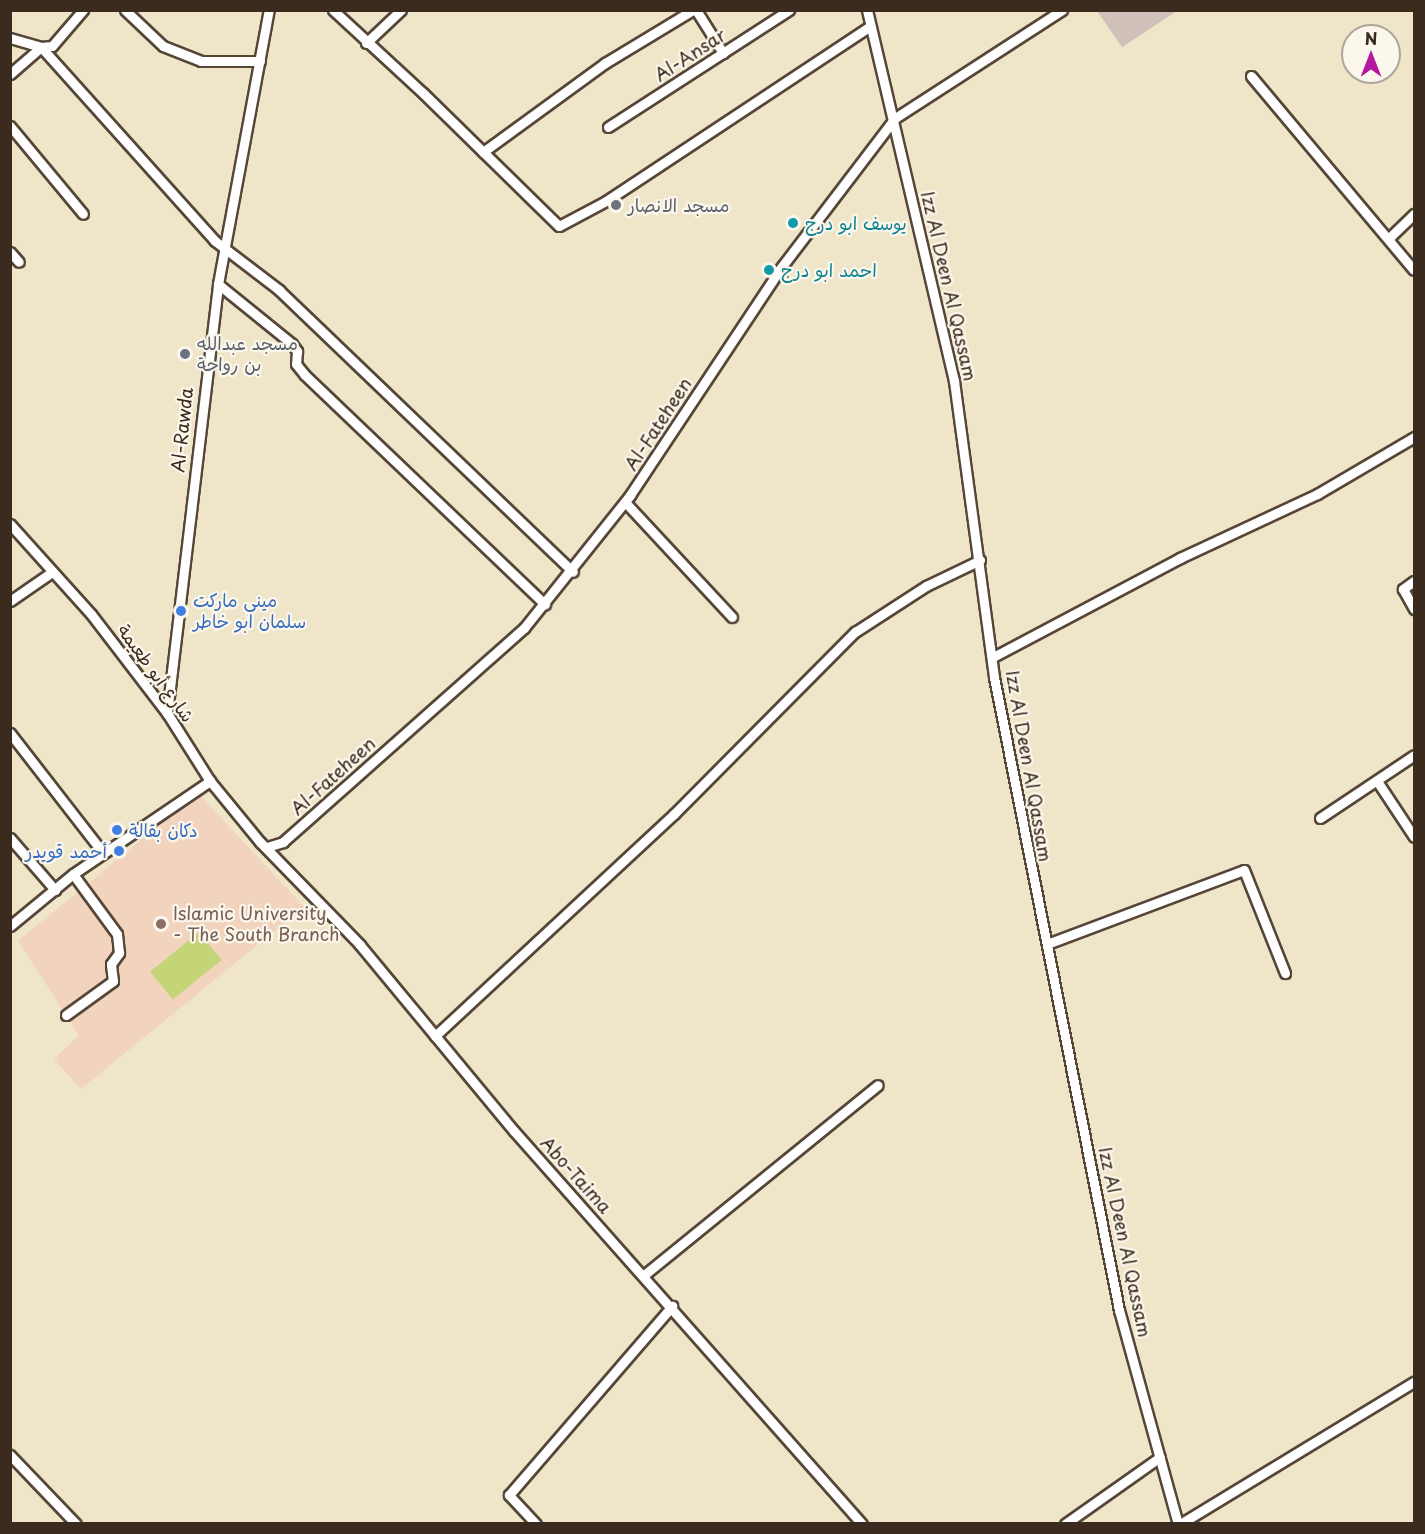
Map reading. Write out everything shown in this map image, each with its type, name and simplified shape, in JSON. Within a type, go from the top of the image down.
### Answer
[{"type":"street","points":[[10,38],[42,47],[52,46],[83,10]]},
{"type":"street","points":[[125,10],[163,46],[201,61],[260,61]]},
{"type":"street","name":"Al-Rawda","points":[[167,713],[223,246],[269,10]]},
{"type":"street","points":[[333,10],[559,226],[606,201],[870,26]]},
{"type":"street","points":[[366,43],[401,10]]},
{"type":"street","points":[[483,152],[605,63],[682,13],[695,10],[723,53]]},
{"type":"street","name":"Al-Ansar","points":[[608,127],[789,10]]},
{"type":"street","name":"Izz Al Deen Al Qassam","points":[[867,10],[895,118],[954,381],[993,657],[1023,834],[1119,1310],[1179,1524]]},
{"type":"street","name":"Al-Fateheen","points":[[267,847],[283,842],[507,644],[573,572],[625,502],[780,269],[895,118],[1062,10]]},
{"type":"street","points":[[10,74],[42,47]]},
{"type":"street","points":[[42,47],[223,246],[279,290],[573,572]]},
{"type":"street","points":[[1251,76],[1414,270]]},
{"type":"street","points":[[10,126],[83,214]]},
{"type":"street","points":[[1389,238],[1414,214]]},
{"type":"street","points":[[10,252],[18,262]]},
{"type":"street","points":[[218,284],[292,344],[297,351],[296,364],[305,375],[545,604]]},
{"type":"street","points":[[993,657],[1180,558],[1317,494],[1414,437]]},
{"type":"street","points":[[625,502],[732,617]]},
{"type":"street","name":"شارع أبو طعيمة","points":[[10,524],[91,614],[167,713],[210,781],[267,847]]},
{"type":"street","points":[[435,1036],[675,814],[855,632],[926,586],[980,560]]},
{"type":"street","points":[[10,601],[52,572]]},
{"type":"street","points":[[1414,581],[1403,589],[1414,609]]},
{"type":"street","points":[[10,733],[103,853]]},
{"type":"street","points":[[1320,818],[1414,755]]},
{"type":"street","points":[[10,926],[73,874],[154,822],[210,781]]},
{"type":"street","points":[[1377,781],[1414,837]]},
{"type":"street","points":[[10,838],[56,890]]},
{"type":"street","name":"Abo-Taima","points":[[267,847],[360,945],[435,1036],[862,1524]]},
{"type":"street","points":[[1047,944],[1244,870],[1285,973]]},
{"type":"street","points":[[66,1015],[113,981],[111,964],[119,953],[117,934],[73,874]]},
{"type":"street","points":[[644,1275],[878,1085]]},
{"type":"street","points":[[536,1524],[509,1495],[672,1306]]},
{"type":"street","points":[[1179,1524],[1414,1382]]},
{"type":"street","points":[[10,1455],[76,1524]]},
{"type":"street","points":[[1065,1524],[1160,1457]]},
{"type":"shaded area","points":[[1097,11],[1177,11],[1122,47]]},
{"type":"shaded area","name":"Islamic University - The South Branch","points":[[198,793],[304,907],[81,1089],[54,1059],[79,1035],[18,941]]},
{"type":"green space","points":[[199,932],[222,960],[173,1000],[150,972]]},
{"type":"place","name":"مسجد الانصار","points":[[616,205]]},
{"type":"place","name":"يوسف ابو درج","points":[[793,223]]},
{"type":"place","name":"احمد ابو درج","points":[[769,270]]},
{"type":"place","name":"مسجد عبدالله بن رواحة","points":[[185,354]]},
{"type":"place","name":"ميني ماركت سلمان ابو خاطر","points":[[181,611]]},
{"type":"place","name":"دكان بقالة","points":[[117,830]]},
{"type":"place","name":"أحمد قويدر","points":[[119,851]]},
{"type":"place","name":"Islamic University - The South Branch","points":[[161,924]]}]
